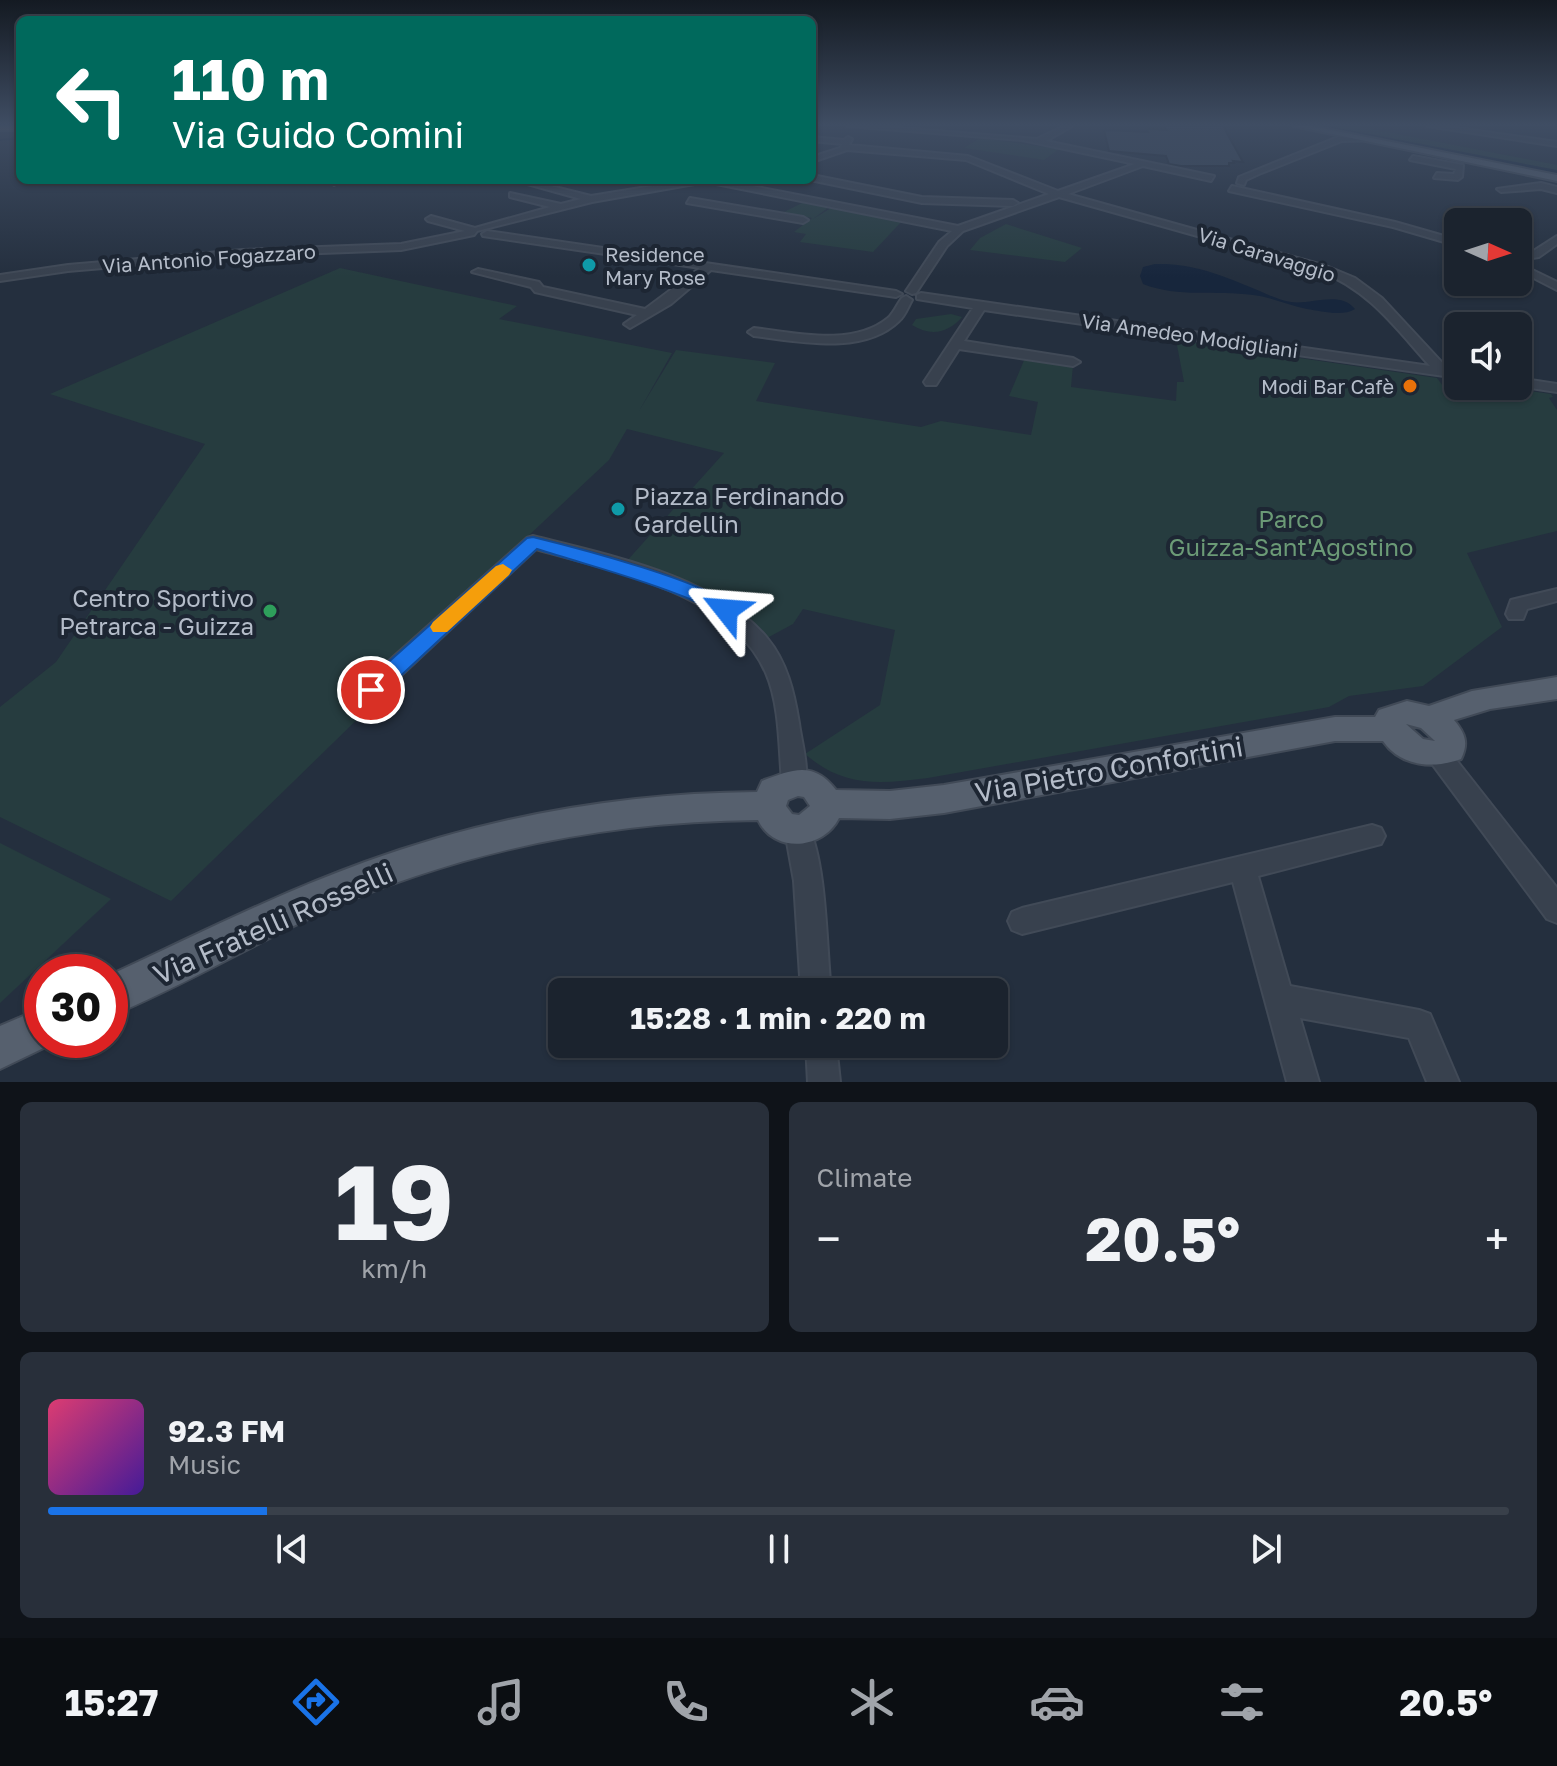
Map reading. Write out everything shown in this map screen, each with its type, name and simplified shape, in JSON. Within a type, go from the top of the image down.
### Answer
[{"type":"main road","points":[[1433,720],[1437,714],[1467,704],[1557,688]]},
{"type":"main road","points":[[1399,712],[1415,713],[1433,720],[1447,732],[1452,745],[1450,750],[1438,754],[1416,750],[1405,744],[1391,729],[1390,718],[1399,712]]},
{"type":"main road","name":"Via Pietro Confortini","points":[[827,804],[919,802],[1335,729],[1391,729]]},
{"type":"main road","points":[[814,786],[827,804],[821,820],[807,830],[781,826],[774,820],[781,794],[814,786]]},
{"type":"main road","name":"Via Fratelli Rosselli","points":[[128,987],[314,899],[413,863],[492,840],[583,820],[781,794]]},
{"type":"main road","points":[[0,1048],[24,1037]]},
{"type":"street","name":"Via Caravaggio","points":[[1010,176],[1056,194],[1303,262],[1343,277],[1378,301],[1443,372]]},
{"type":"street","points":[[754,332],[816,339],[853,337],[888,326],[897,318],[943,244],[959,229],[1107,176]]},
{"type":"street","points":[[1190,176],[1233,182],[1272,196],[1444,239]]},
{"type":"street","points":[[1233,182],[1247,176]]},
{"type":"street","points":[[816,179],[922,200],[1023,205]]},
{"type":"street","points":[[533,184],[591,199]]},
{"type":"street","points":[[431,219],[472,232],[487,231],[591,199],[682,184]]},
{"type":"street","points":[[726,184],[959,229]]},
{"type":"street","points":[[1501,189],[1541,186],[1557,190]]},
{"type":"street","points":[[513,195],[561,207]]},
{"type":"street","points":[[774,215],[800,199]]},
{"type":"street","points":[[690,201],[803,220]]},
{"type":"street","name":"Via Amedeo Modigliani","points":[[487,231],[708,267],[1443,372]]},
{"type":"street","name":"Via Antonio Fogazzaro","points":[[0,278],[68,268],[243,253],[420,244],[472,232]]},
{"type":"street","points":[[1532,255],[1557,239]]},
{"type":"street","points":[[630,324],[667,301],[708,267]]},
{"type":"street","points":[[478,272],[535,284],[539,290],[646,313]]},
{"type":"street","points":[[1532,273],[1557,287]]},
{"type":"street","points":[[1541,277],[1557,277]]},
{"type":"street","points":[[931,382],[980,306]]},
{"type":"street","points":[[955,344],[1073,362]]},
{"type":"street","points":[[1532,384],[1557,388]]},
{"type":"street","points":[[371,690],[533,542],[711,599],[741,621],[760,643],[778,674],[781,794]]},
{"type":"street","points":[[1516,614],[1518,605],[1557,595]]},
{"type":"street","points":[[1438,754],[1557,910]]},
{"type":"street","points":[[798,831],[807,881],[815,978]]},
{"type":"street","points":[[1022,921],[1372,836]]},
{"type":"street","points":[[1242,868],[1303,1082]]},
{"type":"street","points":[[1279,999],[1419,1025],[1443,1082]]},
{"type":"street","points":[[822,1058],[824,1082]]},
{"type":"green space","points":[[804,202],[829,207],[813,219],[831,208],[902,221],[873,252],[800,242],[806,234],[794,232],[812,218],[782,213]]},
{"type":"green space","points":[[1006,224],[1082,248],[1065,262],[970,250],[980,238]]},
{"type":"green space","name":"Parco Guizza-Sant'Agostino","points":[[340,268],[517,306],[499,319],[672,353],[639,411],[676,350],[775,363],[756,401],[921,427],[941,421],[1031,435],[1038,402],[1009,396],[1025,358],[1073,365],[1071,387],[1176,401],[1177,382],[1184,382],[1176,340],[1437,378],[1444,386],[1444,400],[1532,400],[1532,391],[1551,394],[1553,397],[1549,398],[1557,410],[1557,531],[1467,553],[1502,627],[1423,686],[1349,696],[1329,707],[928,778],[894,782],[863,781],[834,773],[805,754],[880,705],[895,630],[803,609],[793,624],[767,638],[719,598],[684,582],[625,563],[724,453],[627,429],[609,460],[359,695],[374,703],[171,901],[0,817],[0,707],[56,662],[205,444],[50,394]]},
{"type":"green space","points":[[951,314],[962,317],[939,332],[912,325],[916,319]]},
{"type":"green space","points":[[0,843],[111,899],[52,954],[24,954],[24,981],[0,1003]]},
{"type":"water","points":[[1155,264],[1204,270],[1286,301],[1333,299],[1349,303],[1355,309],[1331,313],[1266,297],[1170,291],[1143,284],[1140,276],[1143,267]]},
{"type":"slow traffic","points":[[440,627],[503,570]]},
{"type":"place","name":"Residence Mary Rose","points":[[589,265]]},
{"type":"place","name":"Modi Bar Cafè","points":[[1410,386]]},
{"type":"place","name":"Piazza Ferdinando Gardellin","points":[[618,509]]},
{"type":"place","name":"Centro Sportivo Petrarca - Guizza","points":[[270,611]]},
{"type":"route","points":[[371,690],[533,542],[682,588],[711,599],[726,610]]}]
